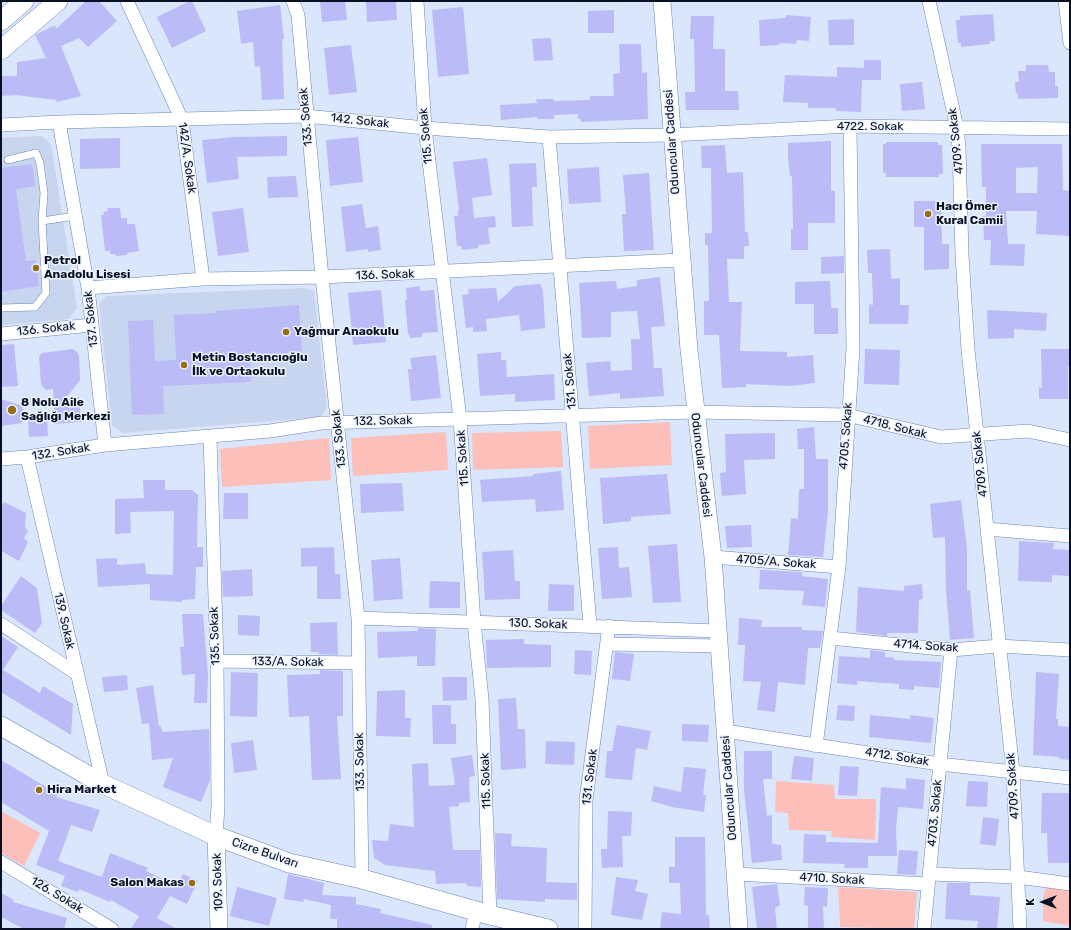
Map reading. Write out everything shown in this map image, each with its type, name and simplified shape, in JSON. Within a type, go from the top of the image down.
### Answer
[{"type":"main road","points":[[1,21],[24,1]]},
{"type":"main road","points":[[1,50],[58,1]]},
{"type":"main road","name":"Cizre Bulvarı","points":[[1,726],[103,784],[216,836],[289,863],[362,879],[479,919],[548,929]]},
{"type":"street","name":"142/A. Sokak","points":[[126,1],[182,120],[203,279]]},
{"type":"street","name":"133. Sokak","points":[[293,1],[298,15],[306,116],[322,278],[358,618],[362,879]]},
{"type":"street","name":"115. Sokak","points":[[417,1],[425,128],[460,419],[474,622],[482,700],[479,919]]},
{"type":"street","name":"Oduncular Caddesi","points":[[662,1],[671,135],[695,412],[713,557],[739,929]]},
{"type":"street","name":"4709. Sokak","points":[[929,1],[957,128],[962,263],[968,350],[1013,772],[1020,929]]},
{"type":"street","points":[[1065,1],[1070,42]]},
{"type":"street","name":"142. Sokak","points":[[1,126],[58,122],[306,116],[425,128],[549,137],[671,135]]},
{"type":"street","name":"137. Sokak","points":[[58,122],[88,288],[105,445]]},
{"type":"street","name":"4722. Sokak","points":[[671,135],[850,126],[1070,129]]},
{"type":"street","name":"4705. Sokak","points":[[816,746],[839,567],[847,415],[853,348],[850,126]]},
{"type":"street","name":"131. Sokak","points":[[549,137],[590,626]]},
{"type":"street","name":"136. Sokak","points":[[88,288],[203,279],[322,278],[682,260]]},
{"type":"street","name":"136. Sokak","points":[[1,334],[92,325]]},
{"type":"street","name":"4718. Sokak","points":[[695,412],[847,415],[940,437],[977,436],[1028,431],[1070,440]]},
{"type":"street","name":"132. Sokak","points":[[1,459],[27,457],[105,445],[210,437],[338,422],[695,412]]},
{"type":"street","name":"135. Sokak","points":[[210,437],[212,568],[217,661],[218,808],[216,836]]},
{"type":"street","name":"139. Sokak","points":[[27,457],[103,784]]},
{"type":"street","points":[[987,529],[1070,536]]},
{"type":"street","name":"4705/A. Sokak","points":[[713,557],[839,567]]},
{"type":"street","name":"130. Sokak","points":[[358,618],[609,626],[718,639]]},
{"type":"street","points":[[1,624],[76,673]]},
{"type":"street","name":"131. Sokak","points":[[584,929],[586,800],[609,626]]},
{"type":"street","name":"4714. Sokak","points":[[830,638],[951,650],[999,646],[1070,650]]},
{"type":"street","points":[[607,644],[718,639]]},
{"type":"street","name":"4703. Sokak","points":[[924,929],[951,650]]},
{"type":"street","name":"133/A. Sokak","points":[[217,661],[359,663]]},
{"type":"street","name":"4712. Sokak","points":[[725,731],[939,764],[1070,778]]},
{"type":"street","name":"109. Sokak","points":[[216,836],[219,929]]},
{"type":"street","name":"126. Sokak","points":[[1,862],[112,929]]},
{"type":"street","name":"4710. Sokak","points":[[735,874],[929,879],[1018,877],[1070,884]]},
{"type":"lane","points":[[1,308],[35,307],[46,294],[42,221],[44,193],[40,163],[36,153],[8,160]]},
{"type":"lane","points":[[42,221],[75,216]]},
{"type":"shaded area","name":"Petrol Anadolu Lisesi","points":[[42,136],[51,144],[77,308],[69,319],[1,325],[1,138]]},
{"type":"shaded area","name":"Metin Bostancıoğlu İlk ve Ortaokulu","points":[[305,288],[314,291],[327,408],[321,417],[123,433],[112,426],[99,304],[106,296]]},
{"type":"shaded area","points":[[670,422],[672,465],[590,469],[588,426]]},
{"type":"shaded area","points":[[561,431],[563,467],[473,470],[472,433]]},
{"type":"shaded area","points":[[446,432],[448,470],[353,476],[351,438]]},
{"type":"shaded area","points":[[329,438],[331,480],[222,487],[220,449]]},
{"type":"shaded area","points":[[776,781],[834,785],[835,799],[876,799],[875,840],[832,837],[831,831],[789,830],[788,813],[775,812]]},
{"type":"shaded area","points":[[1,811],[40,833],[24,866],[1,853]]},
{"type":"shaded area","points":[[1048,886],[1070,888],[1070,926],[1043,921],[1043,897]]},
{"type":"shaded area","points":[[838,887],[917,892],[914,929],[840,927]]},
{"type":"building","points":[[86,1],[99,1],[117,21],[88,47],[79,38],[61,46],[81,96],[57,102],[56,100],[16,95],[1,96],[1,76],[17,76],[17,62],[46,58],[35,35],[55,25],[56,29]]},
{"type":"building","points":[[192,1],[206,31],[172,48],[157,17]]},
{"type":"building","points":[[320,1],[345,1],[347,20],[322,22]]},
{"type":"building","points":[[366,1],[396,1],[397,20],[367,22]]},
{"type":"building","points":[[280,5],[284,39],[282,39],[284,99],[262,100],[260,66],[255,67],[253,42],[241,44],[237,11]]},
{"type":"building","points":[[463,7],[469,74],[438,77],[432,10]]},
{"type":"building","points":[[614,10],[614,33],[588,33],[588,11]]},
{"type":"building","points":[[993,14],[995,41],[990,41],[990,44],[961,47],[961,43],[958,43],[956,20],[960,20],[960,16]]},
{"type":"building","points":[[786,15],[811,17],[809,41],[797,40],[796,44],[779,43],[779,45],[760,46],[759,20],[786,18]]},
{"type":"building","points":[[691,16],[714,16],[713,49],[725,49],[725,91],[738,91],[739,110],[686,110],[685,92],[695,92],[694,39],[690,39]]},
{"type":"building","points":[[854,19],[854,45],[829,45],[828,20]]},
{"type":"building","points":[[551,38],[553,60],[534,61],[532,39]]},
{"type":"building","points":[[619,44],[641,44],[642,73],[647,72],[648,119],[581,122],[581,119],[578,119],[578,114],[554,115],[554,119],[537,119],[537,117],[501,120],[500,105],[537,103],[536,99],[554,99],[554,101],[590,100],[590,96],[614,96],[613,74],[620,73]]},
{"type":"building","points":[[351,45],[357,92],[329,95],[324,48]]},
{"type":"building","points":[[864,60],[881,60],[881,80],[862,80],[861,112],[836,111],[836,108],[808,108],[808,103],[783,102],[785,75],[837,77],[837,67],[864,68]]},
{"type":"building","points":[[1026,65],[1048,65],[1049,72],[1055,72],[1055,86],[1058,86],[1058,98],[1018,99],[1015,82],[1019,82],[1018,71],[1026,71]]},
{"type":"building","points":[[922,82],[925,109],[902,111],[900,84]]},
{"type":"building","points":[[287,136],[287,156],[237,157],[239,179],[207,183],[202,140],[234,137]]},
{"type":"building","points":[[358,137],[363,182],[330,186],[326,140]]},
{"type":"building","points":[[120,138],[120,168],[80,169],[80,139]]},
{"type":"building","points":[[831,141],[831,191],[835,191],[835,223],[808,223],[808,250],[791,250],[791,229],[793,229],[792,176],[790,176],[788,143]]},
{"type":"building","points":[[886,142],[938,142],[938,145],[942,145],[943,174],[939,174],[939,177],[886,177],[886,173],[883,173],[883,144],[886,144]]},
{"type":"building","points":[[981,144],[1062,144],[1063,190],[1070,191],[1070,236],[1036,234],[1037,211],[1006,211],[1008,244],[1025,244],[1024,266],[990,265],[991,240],[984,240],[983,216],[986,216],[986,187],[982,187]],"holes":[[[1038,167],[1037,193],[1016,193],[1016,168]]]},
{"type":"building","points":[[725,145],[727,173],[743,172],[745,232],[748,232],[749,246],[744,246],[744,259],[727,259],[729,302],[742,302],[740,351],[787,352],[787,357],[813,355],[815,383],[791,386],[746,384],[746,387],[722,388],[719,335],[704,335],[704,301],[709,301],[708,245],[705,245],[705,233],[712,233],[711,168],[702,168],[701,146]]},
{"type":"building","points":[[487,158],[492,195],[472,198],[474,218],[495,216],[496,227],[488,228],[490,244],[478,245],[478,248],[462,250],[461,246],[457,246],[454,216],[458,216],[459,210],[453,162]]},
{"type":"building","points":[[536,163],[537,187],[532,187],[533,226],[512,227],[509,164]]},
{"type":"building","points":[[32,164],[35,186],[16,189],[26,261],[36,260],[39,286],[1,292],[1,168]]},
{"type":"building","points":[[599,167],[601,202],[569,204],[567,169]]},
{"type":"building","points":[[649,173],[654,250],[624,251],[622,214],[626,214],[623,175]]},
{"type":"building","points":[[296,176],[298,197],[268,198],[267,177]]},
{"type":"building","points":[[914,201],[941,201],[942,244],[949,244],[949,269],[924,270],[924,227],[914,227]]},
{"type":"building","points":[[362,204],[366,228],[378,226],[381,250],[368,252],[368,249],[346,252],[341,207]]},
{"type":"building","points":[[107,208],[120,208],[121,218],[127,218],[127,224],[135,224],[139,251],[127,253],[127,255],[116,256],[115,254],[110,254],[110,251],[105,251],[101,215],[104,215],[103,212],[108,211]]},
{"type":"building","points":[[243,208],[249,252],[218,256],[212,212]]},
{"type":"building","points":[[890,249],[891,279],[900,278],[900,305],[909,305],[908,324],[869,324],[869,304],[873,305],[872,273],[868,273],[867,250]]},
{"type":"building","points":[[844,256],[844,273],[821,274],[821,257]]},
{"type":"building","points":[[660,277],[665,326],[651,327],[654,368],[662,368],[664,396],[620,399],[620,393],[589,396],[586,363],[610,361],[611,371],[632,370],[631,339],[640,339],[637,311],[611,312],[611,337],[582,338],[579,283],[616,281],[617,289],[637,286],[637,280]]},
{"type":"building","points":[[830,281],[831,308],[838,308],[838,334],[814,334],[814,304],[795,304],[795,282]]},
{"type":"building","points":[[540,284],[543,291],[545,328],[521,331],[519,315],[486,319],[487,331],[473,332],[473,327],[466,328],[462,295],[469,294],[468,289],[496,288],[498,302],[515,286]]},
{"type":"building","points":[[420,286],[420,291],[434,290],[438,332],[422,333],[422,337],[410,338],[408,334],[405,300],[407,300],[406,288]]},
{"type":"building","points":[[381,290],[386,342],[353,345],[348,293]]},
{"type":"building","points":[[299,305],[302,352],[250,355],[251,382],[163,386],[164,414],[132,415],[128,321],[153,320],[155,361],[176,360],[174,315],[216,313],[216,311]]},
{"type":"building","points":[[987,310],[1047,313],[1046,331],[1014,329],[1014,338],[988,339]]},
{"type":"building","points":[[14,344],[18,386],[1,387],[1,345]]},
{"type":"building","points":[[72,349],[79,355],[80,380],[66,398],[79,397],[81,422],[55,424],[53,389],[46,390],[41,385],[39,356],[42,353]]},
{"type":"building","points":[[865,349],[900,350],[899,385],[864,384]]},
{"type":"building","points":[[1041,349],[1070,349],[1070,366],[1068,366],[1068,399],[1039,399],[1039,387],[1042,388]]},
{"type":"building","points":[[501,352],[501,360],[506,360],[507,377],[554,374],[555,400],[515,402],[515,394],[480,396],[477,354]]},
{"type":"building","points":[[436,355],[441,398],[411,401],[408,369],[412,369],[410,358]]},
{"type":"building","name":"8 Nolu Aile Sağlığı Merkezi","points":[[1,399],[23,406],[22,423],[1,426]]},
{"type":"building","points":[[47,418],[48,436],[29,437],[28,419]]},
{"type":"building","points":[[814,427],[816,459],[828,459],[828,512],[823,557],[788,555],[791,518],[798,519],[799,489],[804,489],[804,449],[798,449],[797,429]]},
{"type":"building","points":[[775,433],[775,459],[744,460],[746,494],[722,496],[720,473],[726,472],[725,434]]},
{"type":"building","points":[[561,471],[564,510],[536,512],[535,499],[482,502],[480,480],[533,476],[533,474]]},
{"type":"building","points":[[667,474],[671,514],[631,517],[631,521],[603,524],[600,478]]},
{"type":"building","points":[[143,480],[165,480],[165,490],[192,490],[198,495],[197,547],[203,547],[203,567],[196,567],[195,599],[182,600],[182,602],[150,600],[150,584],[98,587],[96,559],[117,558],[117,565],[145,563],[146,574],[173,575],[174,511],[130,512],[131,533],[115,534],[115,499],[144,498]]},
{"type":"building","points":[[402,483],[404,511],[361,513],[360,484]]},
{"type":"building","points":[[224,493],[248,493],[248,519],[223,519]]},
{"type":"building","points":[[961,500],[967,549],[967,591],[970,590],[974,638],[950,640],[946,591],[945,537],[933,538],[930,504]]},
{"type":"building","points":[[4,502],[26,513],[25,527],[28,531],[24,538],[28,542],[19,561],[1,551],[1,508]]},
{"type":"building","points":[[751,525],[752,547],[727,548],[725,526]]},
{"type":"building","points":[[1019,541],[1054,543],[1053,549],[1070,550],[1070,576],[1052,575],[1052,582],[1018,581]]},
{"type":"building","points":[[677,544],[681,602],[653,603],[648,546]]},
{"type":"building","points":[[334,547],[335,574],[340,574],[341,599],[317,599],[317,566],[301,567],[301,548]]},
{"type":"building","points":[[618,547],[619,568],[629,567],[632,597],[602,599],[598,548]]},
{"type":"building","points":[[513,550],[515,581],[520,581],[520,599],[485,600],[482,552]]},
{"type":"building","points":[[400,558],[403,599],[374,601],[371,560]]},
{"type":"building","points":[[252,569],[253,596],[223,597],[222,571]]},
{"type":"building","points":[[760,570],[802,572],[802,576],[828,579],[825,607],[802,605],[804,591],[759,589]]},
{"type":"building","points":[[21,576],[37,588],[42,623],[35,633],[1,610],[1,606]]},
{"type":"building","points":[[430,581],[460,582],[460,608],[429,608]]},
{"type":"building","points":[[549,584],[574,585],[574,611],[548,611]]},
{"type":"building","points":[[922,584],[923,599],[919,600],[918,633],[887,633],[887,636],[856,632],[858,587],[904,591],[904,586]]},
{"type":"building","points":[[182,614],[203,614],[208,675],[207,703],[194,703],[195,674],[182,675],[180,647],[184,647]]},
{"type":"building","points":[[238,615],[260,616],[259,636],[238,635]]},
{"type":"building","points":[[739,618],[762,620],[761,627],[802,627],[802,630],[823,631],[820,648],[808,648],[805,685],[778,682],[775,712],[757,710],[761,682],[743,681],[745,645],[738,645]]},
{"type":"building","points":[[337,622],[338,655],[311,652],[310,623]]},
{"type":"building","points":[[418,628],[436,629],[435,666],[417,666],[417,656],[378,658],[377,632],[418,631]]},
{"type":"building","points":[[1,636],[18,647],[3,670],[40,693],[43,686],[73,704],[71,735],[1,692]]},
{"type":"building","points":[[524,639],[524,644],[551,645],[551,667],[487,668],[486,640]]},
{"type":"building","points":[[575,650],[592,651],[591,675],[574,674]]},
{"type":"building","points":[[870,650],[885,652],[885,657],[894,658],[894,660],[941,662],[939,688],[914,686],[914,690],[899,689],[899,684],[857,681],[857,685],[837,683],[839,656],[870,658]]},
{"type":"building","points":[[615,652],[634,654],[630,681],[612,679]]},
{"type":"building","points":[[320,670],[343,671],[343,716],[337,716],[341,779],[312,780],[309,716],[289,717],[287,675],[320,674]]},
{"type":"building","points":[[231,672],[258,673],[257,717],[230,716]]},
{"type":"building","points":[[1036,672],[1059,674],[1056,719],[1058,719],[1058,726],[1070,727],[1070,760],[1059,759],[1060,757],[1033,755]]},
{"type":"building","points":[[127,675],[128,690],[104,692],[102,677]]},
{"type":"building","points":[[442,677],[467,677],[467,700],[443,701]]},
{"type":"building","points":[[153,685],[159,726],[161,726],[162,732],[209,729],[210,780],[201,802],[163,787],[173,758],[152,760],[149,723],[142,724],[136,688]]},
{"type":"building","points":[[405,690],[405,718],[411,718],[410,737],[376,736],[377,691]]},
{"type":"building","points":[[516,698],[518,729],[525,729],[526,768],[501,770],[498,699]]},
{"type":"building","points":[[432,705],[451,705],[451,724],[456,724],[456,744],[433,744]]},
{"type":"building","points":[[838,705],[855,706],[854,721],[836,720]]},
{"type":"building","points":[[870,715],[910,719],[910,715],[934,718],[931,743],[869,737]]},
{"type":"building","points":[[682,724],[709,725],[708,742],[682,741]]},
{"type":"building","points":[[617,725],[651,731],[647,750],[636,748],[632,780],[605,778],[607,751],[612,751]]},
{"type":"building","points":[[253,740],[257,770],[234,773],[231,743]]},
{"type":"building","points":[[546,741],[575,742],[574,765],[545,764]]},
{"type":"building","points":[[744,751],[772,751],[772,779],[763,779],[767,816],[772,815],[772,844],[781,845],[782,860],[752,863],[744,790]]},
{"type":"building","points":[[472,755],[475,776],[469,777],[470,802],[459,803],[459,806],[449,807],[453,850],[480,850],[481,887],[468,886],[465,883],[436,884],[435,871],[385,865],[374,858],[372,840],[388,841],[390,824],[414,827],[412,764],[428,763],[429,786],[455,785],[451,758]]},
{"type":"building","points":[[794,756],[814,758],[812,781],[791,779]]},
{"type":"building","points":[[1,760],[58,794],[56,797],[100,810],[92,832],[71,825],[58,861],[102,877],[110,853],[148,868],[146,871],[177,886],[183,874],[198,881],[187,904],[170,896],[157,918],[177,929],[131,929],[139,916],[111,900],[110,902],[79,889],[78,892],[61,886],[65,876],[36,865],[49,831],[1,802]]},
{"type":"building","points":[[840,766],[859,767],[857,796],[838,795]]},
{"type":"building","points":[[684,767],[706,769],[703,795],[706,795],[704,812],[672,807],[651,801],[654,786],[681,792]]},
{"type":"building","points":[[906,778],[925,780],[923,809],[898,807],[896,829],[897,856],[868,856],[868,868],[844,868],[845,864],[803,863],[804,834],[826,835],[826,842],[878,843],[881,787],[906,789]]},
{"type":"building","points":[[968,781],[988,782],[987,807],[966,806]]},
{"type":"building","points":[[1042,793],[1070,793],[1070,863],[1048,863],[1047,833],[1041,833]]},
{"type":"building","points":[[608,811],[632,812],[631,836],[622,836],[623,867],[602,868],[601,849],[607,849]]},
{"type":"building","points":[[983,817],[999,819],[996,846],[980,844]]},
{"type":"building","points":[[495,833],[512,834],[511,846],[547,848],[546,882],[577,883],[577,900],[545,899],[545,902],[497,899]]},
{"type":"building","points":[[675,837],[705,837],[706,915],[709,915],[710,929],[660,929],[662,912],[681,914],[680,883],[669,883],[669,867],[675,867]]},
{"type":"building","points":[[899,850],[918,851],[916,875],[897,874]]},
{"type":"building","points":[[288,874],[324,883],[322,895],[356,897],[356,904],[381,909],[380,913],[432,925],[432,929],[337,929],[337,919],[330,919],[331,905],[304,899],[303,902],[284,899]]},
{"type":"building","points":[[616,877],[638,880],[635,891],[648,894],[642,920],[611,915]]},
{"type":"building","points":[[947,883],[970,883],[970,895],[1000,897],[997,929],[977,929],[978,921],[945,919]]},
{"type":"building","points":[[777,884],[780,905],[775,908],[777,929],[757,929],[752,887]]},
{"type":"building","points":[[237,887],[277,898],[269,926],[230,916]]},
{"type":"building","points":[[805,887],[828,888],[827,907],[823,906],[824,929],[808,929],[808,906],[804,905]]},
{"type":"building","points":[[1,893],[14,900],[13,902],[67,918],[64,929],[24,929],[1,917]]},
{"type":"place","name":"Hacı Ömer Kural Camii","points":[[928,214]]},
{"type":"place","name":"Petrol Anadolu Lisesi","points":[[36,268]]},
{"type":"place","name":"Yağmur Anaokulu","points":[[286,332]]},
{"type":"place","name":"Metin Bostancıoğlu İlk ve Ortaokulu","points":[[184,365]]},
{"type":"place","name":"8 Nolu Aile Sağlığı Merkezi","points":[[12,410]]},
{"type":"place","name":"Hira Market","points":[[39,790]]},
{"type":"place","name":"Salon Makas","points":[[192,883]]}]
